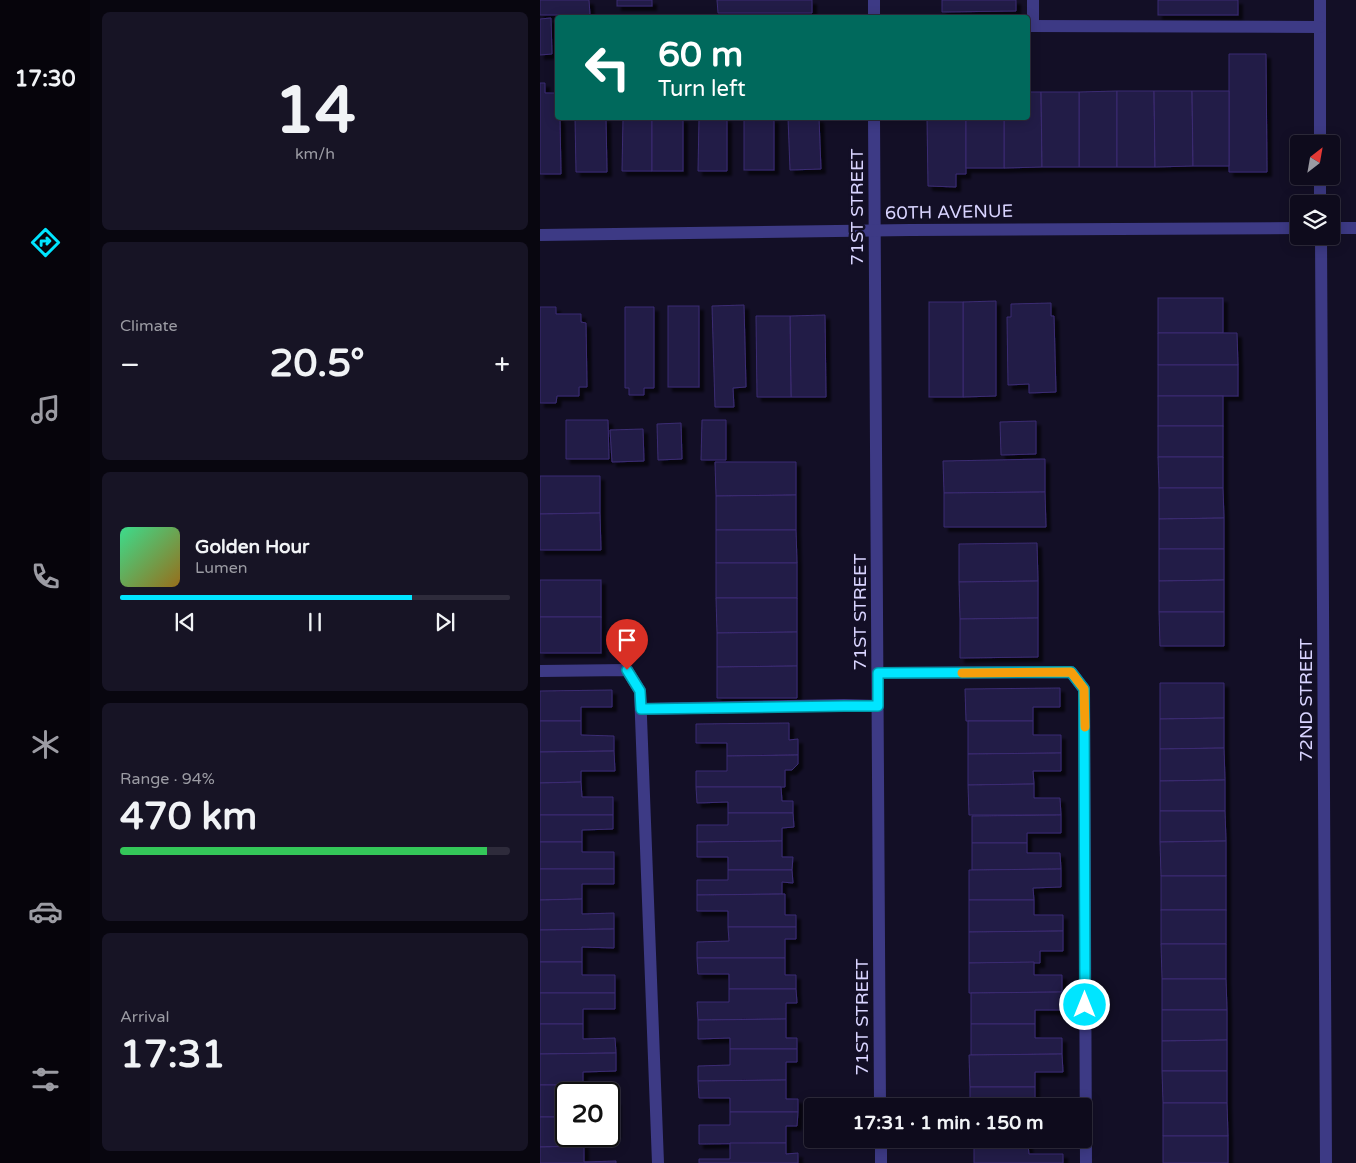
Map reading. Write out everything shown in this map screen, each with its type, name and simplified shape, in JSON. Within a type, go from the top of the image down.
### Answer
[{"type":"street","points":[[874,0],[874,15]]},
{"type":"street","points":[[1033,0],[1030,26],[1320,27]]},
{"type":"street","points":[[1320,0],[1320,135]]},
{"type":"street","name":"71ST STREET","points":[[874,120],[880,1098]]},
{"type":"street","name":"60TH AVENUE","points":[[540,235],[1290,228]]},
{"type":"street","points":[[1340,228],[1356,228]]},
{"type":"street","name":"72ND STREET","points":[[1321,245],[1326,1163]]},
{"type":"street","points":[[540,671],[627,670],[640,691],[658,1163]]},
{"type":"street","points":[[878,673],[1071,672],[1084,689],[1086,1163]]},
{"type":"street","points":[[641,709],[878,706]]},
{"type":"street","points":[[881,1148],[881,1163]]},
{"type":"building","points":[[540,0],[589,0],[590,15],[540,15]]},
{"type":"building","points":[[617,0],[652,0],[652,6],[617,6]]},
{"type":"building","points":[[717,0],[812,0],[812,13],[718,13]]},
{"type":"building","points":[[942,0],[1016,0],[1016,11],[942,12]]},
{"type":"building","points":[[1158,0],[1238,0],[1238,15],[1158,15]]},
{"type":"building","points":[[551,18],[552,54],[540,55],[540,19]]},
{"type":"building","points":[[1229,54],[1266,54],[1267,172],[1229,172]]},
{"type":"building","points":[[540,83],[545,83],[545,93],[555,93],[555,120],[560,120],[561,174],[540,174]]},
{"type":"building","points":[[1117,91],[1117,167],[1079,167],[1079,92]]},
{"type":"building","points":[[1117,91],[1154,91],[1155,167],[1117,167]]},
{"type":"building","points":[[1154,91],[1192,91],[1193,166],[1155,167]]},
{"type":"building","points":[[1192,91],[1229,91],[1229,166],[1193,166]]},
{"type":"building","points":[[1030,92],[1041,92],[1042,167],[1004,168],[1004,120],[1030,120]]},
{"type":"building","points":[[1041,92],[1079,92],[1079,167],[1042,167]]},
{"type":"building","points":[[575,120],[606,120],[607,172],[576,172]]},
{"type":"building","points":[[623,120],[652,120],[652,171],[622,171]]},
{"type":"building","points":[[652,120],[683,120],[683,171],[652,171]]},
{"type":"building","points":[[699,120],[727,120],[727,171],[698,171]]},
{"type":"building","points":[[744,120],[774,120],[774,170],[744,170]]},
{"type":"building","points":[[788,120],[819,120],[821,169],[790,170]]},
{"type":"building","points":[[927,120],[966,120],[966,174],[956,174],[956,187],[928,186]]},
{"type":"building","points":[[966,120],[1004,120],[1004,168],[966,168]]},
{"type":"building","points":[[1158,298],[1223,298],[1223,333],[1158,333]]},
{"type":"building","points":[[996,301],[996,396],[963,397],[963,302]]},
{"type":"building","points":[[929,302],[963,302],[963,397],[929,397]]},
{"type":"building","points":[[1051,303],[1051,316],[1054,316],[1056,392],[1029,393],[1029,384],[1008,385],[1007,317],[1011,317],[1011,304]]},
{"type":"building","points":[[744,305],[746,387],[733,388],[734,407],[715,407],[712,306]]},
{"type":"building","points":[[668,306],[699,306],[699,387],[668,387]]},
{"type":"building","points":[[540,307],[556,307],[556,314],[581,314],[581,322],[586,323],[587,387],[579,387],[579,396],[557,396],[556,403],[540,403]]},
{"type":"building","points":[[625,307],[654,307],[654,388],[644,388],[644,395],[629,395],[629,388],[625,388]]},
{"type":"building","points":[[825,315],[826,397],[791,397],[790,316]]},
{"type":"building","points":[[756,316],[790,316],[791,397],[757,397]]},
{"type":"building","points":[[1158,333],[1237,333],[1238,365],[1158,365]]},
{"type":"building","points":[[1158,365],[1238,365],[1238,396],[1158,396]]},
{"type":"building","points":[[1158,396],[1223,396],[1223,426],[1158,426]]},
{"type":"building","points":[[566,420],[608,420],[609,459],[566,459]]},
{"type":"building","points":[[702,420],[726,420],[726,460],[701,460]]},
{"type":"building","points":[[1036,421],[1036,454],[1001,455],[1000,422]]},
{"type":"building","points":[[681,423],[682,459],[658,460],[657,424]]},
{"type":"building","points":[[1158,426],[1223,426],[1223,457],[1158,457]]},
{"type":"building","points":[[643,429],[644,461],[612,462],[610,430]]},
{"type":"building","points":[[1158,457],[1223,457],[1223,488],[1159,488]]},
{"type":"building","points":[[1045,459],[1045,492],[944,493],[943,461]]},
{"type":"building","points":[[715,462],[796,462],[796,495],[716,496]]},
{"type":"building","points":[[540,476],[600,476],[600,513],[540,514]]},
{"type":"building","points":[[1159,488],[1223,488],[1224,518],[1159,519]]},
{"type":"building","points":[[1045,492],[1046,527],[944,527],[944,493]]},
{"type":"building","points":[[796,495],[796,530],[716,530],[716,496]]},
{"type":"building","points":[[600,513],[601,550],[540,550],[540,514]]},
{"type":"building","points":[[1224,518],[1224,549],[1159,549],[1159,519]]},
{"type":"building","points":[[716,530],[796,530],[797,563],[716,563]]},
{"type":"building","points":[[1037,543],[1038,581],[959,582],[959,544]]},
{"type":"building","points":[[1159,549],[1224,549],[1224,580],[1159,581]]},
{"type":"building","points":[[716,563],[797,563],[797,598],[716,598]]},
{"type":"building","points":[[540,580],[601,580],[601,617],[540,617]]},
{"type":"building","points":[[1224,580],[1224,612],[1159,612],[1159,581]]},
{"type":"building","points":[[1038,581],[1038,618],[960,619],[959,582]]},
{"type":"building","points":[[716,598],[797,598],[797,632],[717,633]]},
{"type":"building","points":[[1159,612],[1224,612],[1224,646],[1160,646]]},
{"type":"building","points":[[540,617],[601,617],[601,653],[540,653]]},
{"type":"building","points":[[1038,618],[1038,657],[960,658],[960,619]]},
{"type":"building","points":[[797,632],[797,666],[717,667],[717,633]]},
{"type":"building","points":[[797,666],[797,698],[717,698],[717,667]]},
{"type":"building","points":[[1160,683],[1224,683],[1224,718],[1160,719]]},
{"type":"building","points":[[1060,688],[1060,707],[1033,707],[1033,721],[966,721],[965,689]]},
{"type":"building","points":[[612,690],[612,707],[581,707],[581,721],[540,721],[540,691]]},
{"type":"building","points":[[1224,718],[1224,748],[1160,749],[1160,719]]},
{"type":"building","points":[[540,721],[581,721],[581,735],[614,736],[614,751],[540,752]]},
{"type":"building","points":[[968,721],[1033,721],[1033,735],[1061,735],[1061,753],[968,754]]},
{"type":"building","points":[[789,723],[789,740],[798,739],[798,755],[727,756],[727,743],[696,743],[696,724]]},
{"type":"building","points":[[1224,748],[1225,780],[1160,781],[1160,749]]},
{"type":"building","points":[[614,751],[615,771],[581,771],[581,782],[540,783],[540,752]]},
{"type":"building","points":[[1061,753],[1061,771],[1033,771],[1034,784],[968,785],[968,754]]},
{"type":"building","points":[[798,755],[798,764],[792,770],[785,770],[785,787],[696,787],[696,771],[727,771],[727,756]]},
{"type":"building","points":[[1225,780],[1225,811],[1160,811],[1160,781]]},
{"type":"building","points":[[581,782],[582,797],[613,797],[613,815],[540,815],[540,783]]},
{"type":"building","points":[[1034,784],[1034,798],[1060,798],[1061,815],[969,815],[968,785]]},
{"type":"building","points":[[696,787],[781,787],[782,801],[793,801],[793,813],[728,813],[728,802],[697,803]]},
{"type":"building","points":[[1160,811],[1225,811],[1226,841],[1160,842]]},
{"type":"building","points":[[728,813],[793,813],[794,827],[782,828],[782,841],[697,842],[697,825],[728,825]]},
{"type":"building","points":[[540,815],[613,815],[613,829],[582,830],[582,842],[540,842]]},
{"type":"building","points":[[1061,815],[1061,833],[1027,833],[1027,843],[972,843],[972,816]]},
{"type":"building","points":[[782,841],[782,857],[793,857],[792,870],[728,870],[728,857],[697,857],[697,842]]},
{"type":"building","points":[[1226,841],[1226,876],[1161,876],[1160,842]]},
{"type":"building","points":[[540,842],[582,842],[582,852],[614,852],[614,869],[540,869]]},
{"type":"building","points":[[972,843],[1027,843],[1027,853],[1060,853],[1061,869],[972,870]]},
{"type":"building","points":[[540,869],[614,869],[614,884],[582,884],[582,899],[540,900]]},
{"type":"building","points":[[1061,869],[1061,887],[1033,888],[1034,900],[969,900],[969,870]]},
{"type":"building","points":[[728,870],[792,870],[793,883],[782,882],[782,894],[697,895],[697,880],[728,880]]},
{"type":"building","points":[[1161,876],[1226,876],[1226,910],[1161,910]]},
{"type":"building","points":[[785,894],[785,915],[796,915],[796,927],[728,927],[728,911],[697,911],[697,895]]},
{"type":"building","points":[[582,899],[582,914],[614,913],[614,929],[540,930],[540,900]]},
{"type":"building","points":[[969,900],[1034,900],[1034,915],[1063,915],[1063,931],[969,932]]},
{"type":"building","points":[[1161,910],[1226,910],[1226,944],[1161,944]]},
{"type":"building","points":[[728,927],[796,927],[796,939],[785,939],[785,958],[697,958],[697,942],[729,941]]},
{"type":"building","points":[[614,929],[614,948],[582,947],[582,962],[540,962],[540,930]]},
{"type":"building","points":[[1063,931],[1063,951],[1040,951],[1040,963],[969,963],[969,932]]},
{"type":"building","points":[[1161,944],[1226,944],[1226,979],[1162,979]]},
{"type":"building","points":[[697,958],[785,958],[785,975],[796,975],[796,989],[729,989],[729,974],[698,974]]},
{"type":"building","points":[[540,962],[582,962],[582,975],[615,975],[615,993],[540,993]]},
{"type":"building","points":[[1034,962],[1034,975],[1062,975],[1062,992],[969,993],[969,963]]},
{"type":"building","points":[[1162,979],[1226,979],[1227,1010],[1162,1010]]},
{"type":"building","points":[[729,989],[796,989],[797,1003],[786,1003],[786,1019],[698,1020],[697,1002],[729,1002]]},
{"type":"building","points":[[1062,992],[1063,1010],[1035,1010],[1035,1024],[971,1024],[971,993]]},
{"type":"building","points":[[540,993],[615,993],[615,1009],[583,1009],[583,1024],[540,1024]]},
{"type":"building","points":[[1162,1010],[1227,1010],[1227,1040],[1162,1041]]},
{"type":"building","points":[[786,1019],[786,1038],[797,1038],[797,1049],[730,1049],[730,1038],[698,1039],[698,1020]]},
{"type":"building","points":[[540,1024],[583,1024],[583,1039],[615,1038],[616,1053],[540,1054]]},
{"type":"building","points":[[971,1024],[1035,1024],[1035,1038],[1062,1038],[1062,1054],[971,1055]]},
{"type":"building","points":[[1227,1040],[1227,1071],[1162,1071],[1162,1041]]},
{"type":"building","points":[[730,1049],[797,1049],[797,1062],[786,1062],[786,1080],[698,1081],[698,1066],[730,1065]]},
{"type":"building","points":[[616,1053],[616,1071],[583,1072],[583,1082],[555,1082],[555,1085],[540,1085],[540,1054]]},
{"type":"building","points":[[1062,1054],[1063,1072],[1035,1072],[1035,1087],[970,1087],[969,1055]]},
{"type":"building","points":[[1162,1071],[1227,1071],[1227,1103],[1163,1103]]},
{"type":"building","points":[[786,1080],[786,1099],[798,1099],[798,1112],[730,1112],[730,1098],[699,1098],[698,1081]]},
{"type":"building","points":[[540,1085],[555,1085],[555,1117],[540,1117]]},
{"type":"building","points":[[970,1087],[1035,1087],[1035,1098],[970,1098]]},
{"type":"building","points":[[1163,1103],[1227,1103],[1228,1136],[1163,1136]]},
{"type":"building","points":[[730,1112],[798,1112],[797,1126],[786,1126],[786,1143],[699,1144],[699,1125],[730,1125]]},
{"type":"building","points":[[540,1117],[555,1117],[555,1147],[540,1147]]},
{"type":"building","points":[[1163,1136],[1228,1136],[1228,1163],[1163,1163]]},
{"type":"building","points":[[730,1143],[786,1143],[786,1154],[798,1153],[798,1163],[699,1163],[699,1159],[730,1159]]},
{"type":"building","points":[[540,1147],[584,1147],[584,1162],[616,1161],[616,1163],[540,1163]]},
{"type":"building","points":[[974,1148],[1028,1148],[1029,1154],[1063,1154],[1063,1163],[974,1163]]},
{"type":"slow traffic","points":[[962,673],[1071,672],[1084,689],[1085,727]]},
{"type":"route","points":[[627,670],[640,691],[641,709],[878,706],[878,673],[1071,672],[1084,689],[1085,1005]]}]
